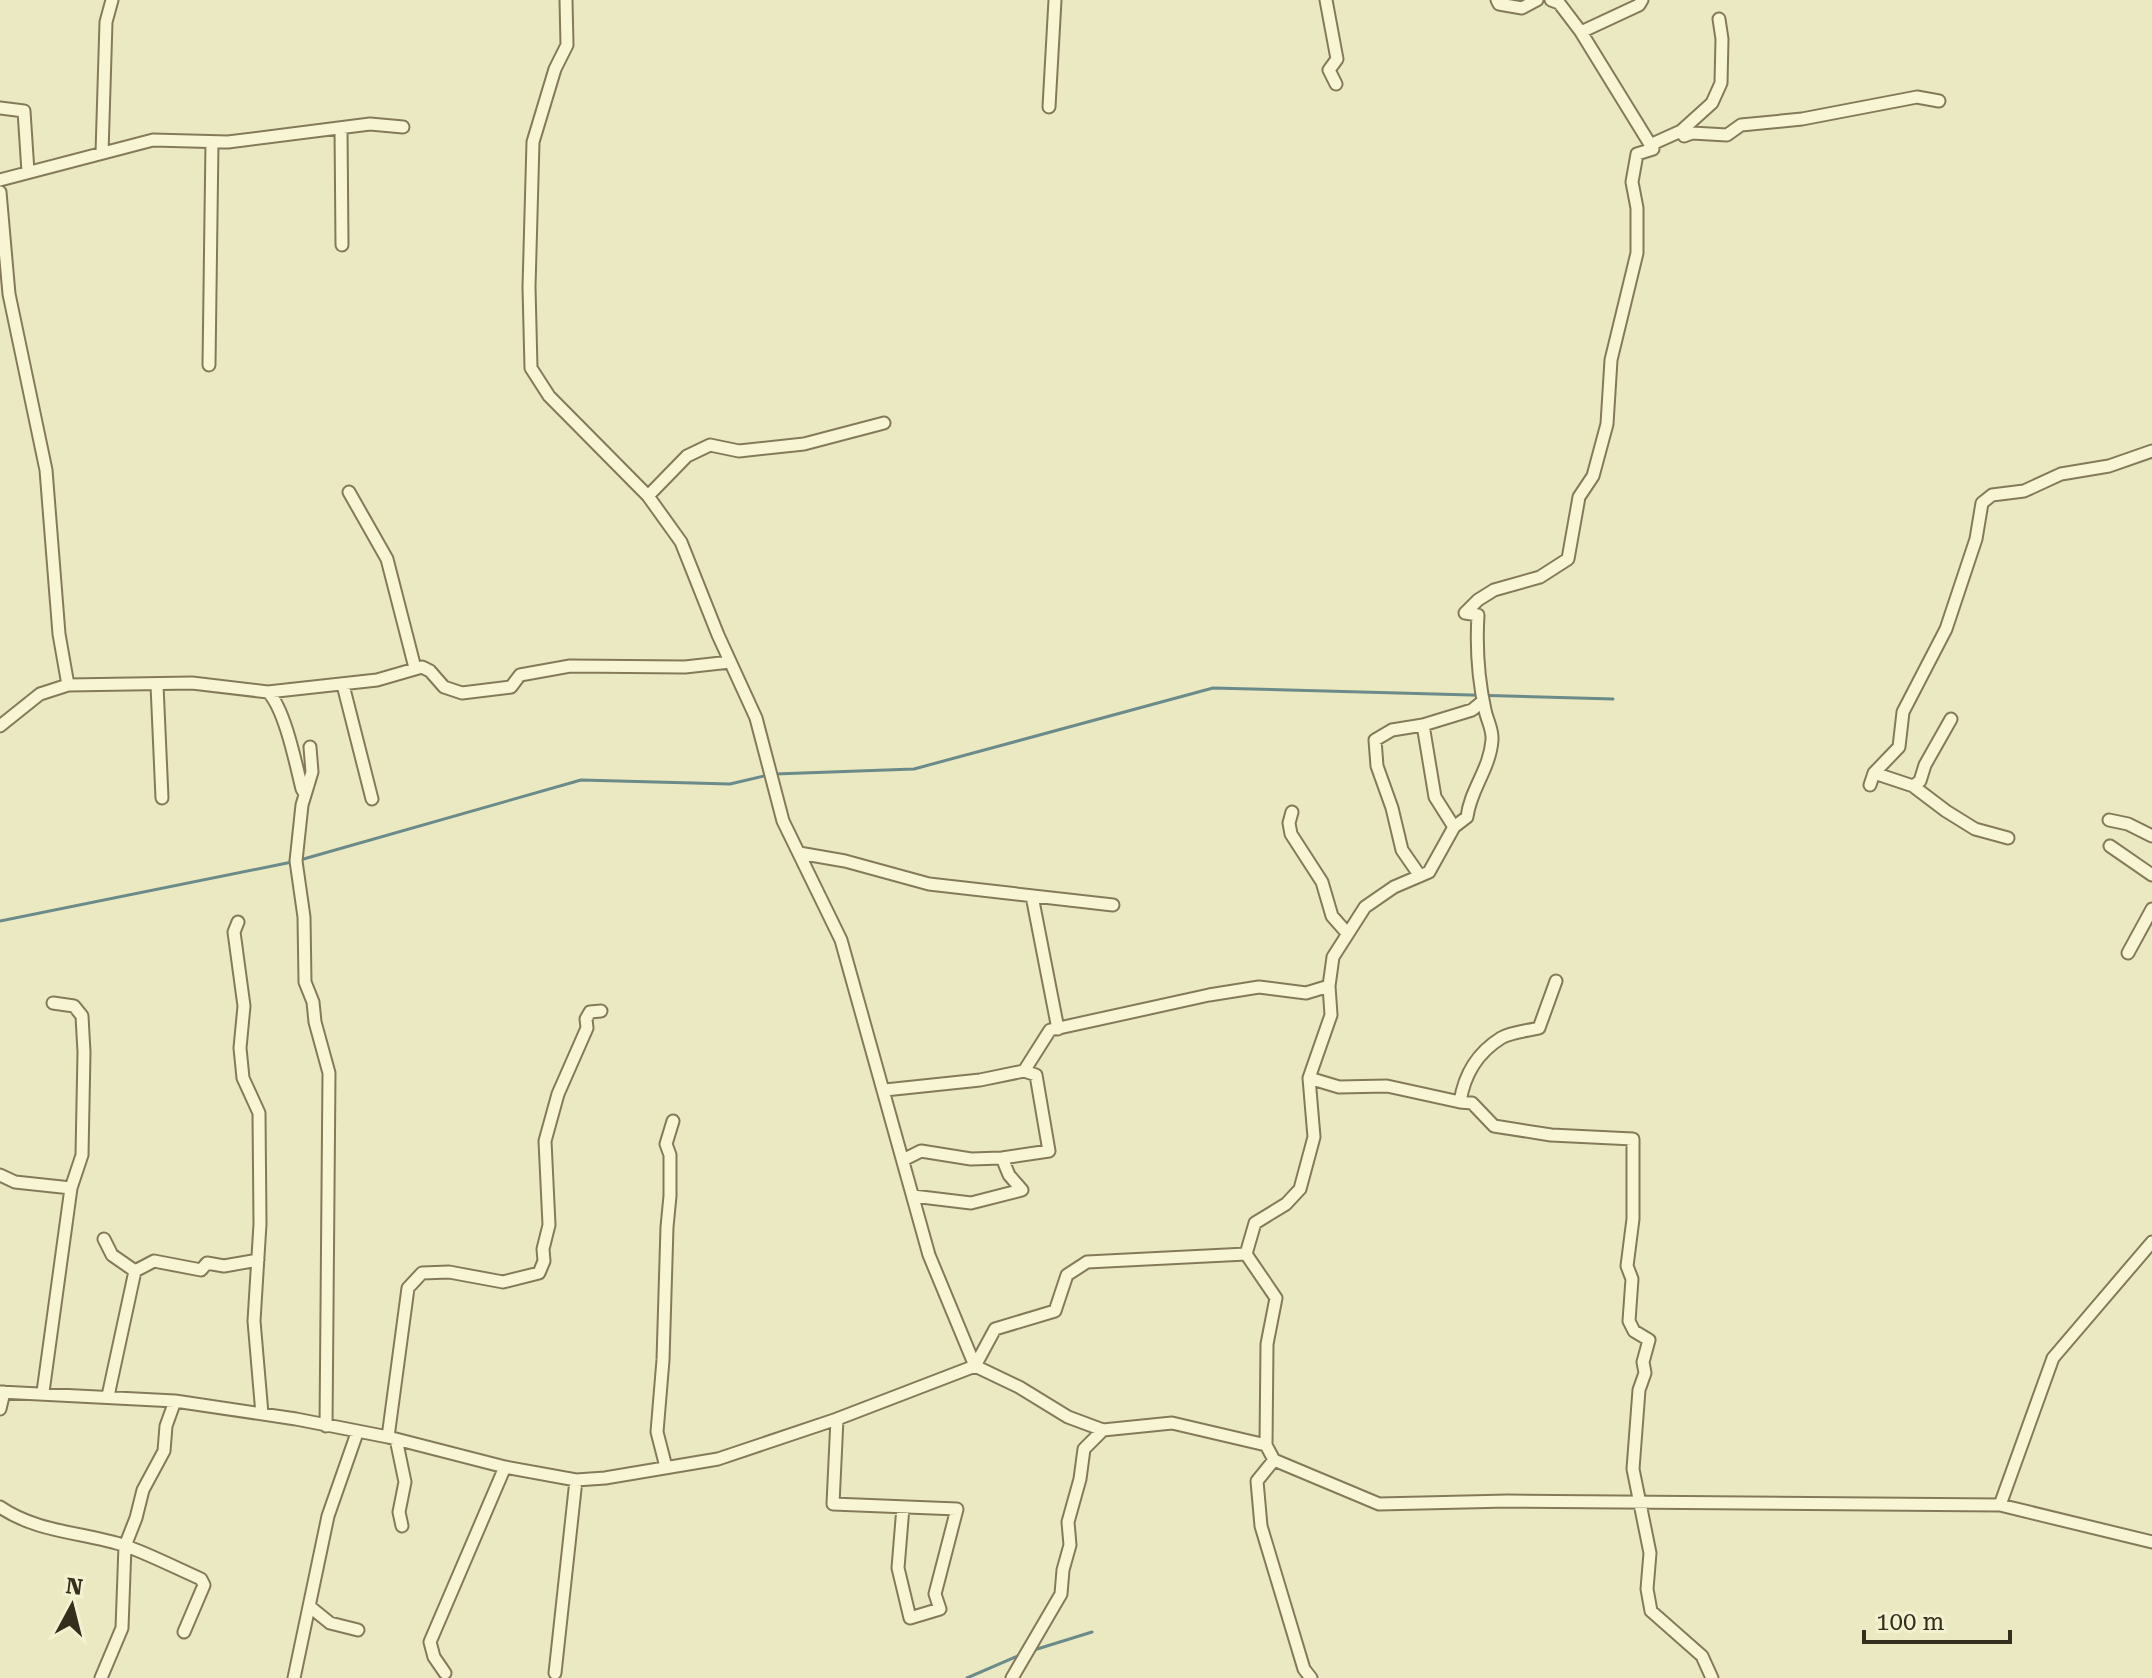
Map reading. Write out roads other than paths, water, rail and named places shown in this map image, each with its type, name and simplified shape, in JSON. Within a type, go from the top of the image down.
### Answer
[{"type":"street","points":[[102,153],[104,50],[106,22],[112,0]]},
{"type":"street","points":[[566,0],[567,45],[555,69],[533,142],[529,287],[531,368],[549,396],[648,496],[681,542],[756,718],[783,821],[841,940],[929,1255],[975,1366],[1019,1387],[1068,1417],[1103,1430],[1172,1423],[1266,1445]]},
{"type":"street","points":[[1049,107],[1055,0]]},
{"type":"street","points":[[1326,0],[1337,59],[1329,70],[1336,84]]},
{"type":"street","points":[[1497,0],[1499,4],[1522,8],[1537,0]]},
{"type":"street","points":[[1246,1254],[1255,1223],[1286,1204],[1300,1189],[1314,1137],[1309,1078],[1331,1015],[1329,986],[1333,957],[1365,907],[1394,887],[1429,872],[1454,827],[1467,817],[1469,802],[1479,788],[1492,736],[1483,701],[1476,647],[1478,615],[1465,613],[1494,590],[1540,577],[1568,559],[1579,497],[1593,476],[1607,424],[1611,360],[1637,253],[1637,208],[1632,182],[1637,154],[1653,149],[1581,32],[1559,3],[1551,0]]},
{"type":"street","points":[[1581,32],[1639,5],[1642,0]]},
{"type":"street","points":[[1650,145],[1681,131],[1712,103],[1721,83],[1719,19]]},
{"type":"street","points":[[1681,131],[1684,136],[1692,133],[1727,135],[1741,125],[1802,119],[1917,97],[1939,101]]},
{"type":"street","points":[[0,108],[24,111],[28,172]]},
{"type":"street","points":[[0,180],[153,140],[228,142],[370,124],[403,127]]},
{"type":"street","points":[[341,128],[342,245]]},
{"type":"street","points":[[209,365],[212,142]]},
{"type":"street","points":[[0,192],[9,294],[46,470],[59,634],[68,685]]},
{"type":"street","points":[[648,496],[687,456],[710,445],[739,451],[804,444],[884,423]]},
{"type":"street","points":[[2008,838],[1975,829],[1913,786],[1872,779],[1899,747],[1903,712],[1946,629],[1976,539],[1982,503],[1992,495],[2024,491],[2061,474],[2109,466],[2152,451]]},
{"type":"street","points":[[349,492],[387,559],[415,668]]},
{"type":"street","points":[[0,726],[40,694],[68,685],[192,683],[268,692],[343,685],[396,676],[415,668],[430,671],[444,687],[462,693],[511,687],[520,675],[570,666],[685,667],[730,662]]},
{"type":"street","points":[[157,685],[162,798]]},
{"type":"street","points":[[343,685],[372,799]]},
{"type":"street","points":[[268,692],[277,703],[305,794]]},
{"type":"street","points":[[1420,876],[1402,850],[1377,766],[1375,740],[1392,730],[1423,725],[1472,710],[1483,701]]},
{"type":"street","points":[[1913,786],[1920,781],[1925,765],[1951,719]]},
{"type":"street","points":[[1423,725],[1435,797],[1454,827]]},
{"type":"street","points":[[310,747],[312,772],[305,794],[296,861],[304,917],[305,982],[313,1002],[315,1022],[329,1073],[326,1426]]},
{"type":"street","points":[[1292,812],[1289,823],[1291,834],[1322,882],[1332,916],[1347,933]]},
{"type":"street","points":[[2109,820],[2128,824],[2152,836]]},
{"type":"street","points":[[2110,846],[2152,875]]},
{"type":"street","points":[[799,853],[845,861],[929,884],[1113,905]]},
{"type":"street","points":[[1032,896],[1058,1029]]},
{"type":"street","points":[[2128,953],[2152,909]]},
{"type":"street","points":[[238,922],[234,932],[244,1006],[240,1048],[243,1078],[259,1113],[260,1224],[254,1321],[262,1414]]},
{"type":"street","points":[[1460,1102],[1464,1081],[1477,1059],[1502,1037],[1539,1028],[1556,981]]},
{"type":"street","points":[[1024,1071],[1050,1030],[1259,987],[1306,993],[1329,986]]},
{"type":"street","points":[[43,1392],[71,1188],[82,1155],[82,1016],[74,1006],[53,1003]]},
{"type":"street","points":[[402,1526],[399,1512],[405,1482],[392,1438],[408,1288],[422,1273],[449,1272],[503,1282],[539,1273],[544,1261],[543,1249],[549,1225],[545,1141],[558,1094],[587,1028],[586,1019],[590,1012],[601,1011]]},
{"type":"street","points":[[885,1090],[980,1080],[1024,1071],[1036,1075],[1049,1151],[971,1159],[921,1151],[903,1160]]},
{"type":"street","points":[[1309,1078],[1339,1087],[1387,1086],[1472,1103],[1494,1126],[1551,1135],[1633,1139],[1633,1219],[1627,1266],[1632,1279],[1629,1321],[1634,1331],[1649,1340],[1643,1362],[1645,1373],[1639,1390],[1633,1469],[1650,1553],[1647,1589],[1651,1611],[1702,1656],[1712,1678]]},
{"type":"street","points":[[666,1467],[657,1432],[670,1196],[670,1155],[666,1144],[673,1121]]},
{"type":"street","points":[[913,1196],[971,1203],[1022,1190],[1009,1175],[1002,1158]]},
{"type":"street","points":[[0,1175],[15,1182],[71,1188]]},
{"type":"street","points":[[104,1239],[112,1255],[135,1271],[154,1261],[201,1270],[207,1263],[224,1266],[258,1260]]},
{"type":"street","points":[[2000,1505],[2053,1358],[2152,1242]]},
{"type":"street","points":[[0,1409],[2,1392],[175,1401],[392,1438],[505,1467],[576,1480],[605,1478],[718,1459],[837,1419],[975,1366],[995,1329],[1055,1311],[1067,1275],[1087,1262],[1246,1254]]},
{"type":"street","points":[[1246,1254],[1276,1298],[1267,1344],[1266,1445],[1274,1460],[1379,1504],[1639,1502],[2000,1505],[2152,1542]]},
{"type":"street","points":[[108,1396],[135,1271]]},
{"type":"street","points":[[101,1678],[122,1628],[125,1546],[143,1490],[164,1451],[166,1426],[175,1401]]},
{"type":"street","points":[[837,1419],[833,1504],[957,1509],[935,1594],[940,1609],[910,1618],[898,1568],[903,1507]]},
{"type":"street","points":[[1012,1678],[1061,1594],[1070,1545],[1068,1522],[1080,1479],[1084,1449],[1103,1430]]},
{"type":"street","points":[[294,1678],[328,1516],[357,1433]]},
{"type":"street","points":[[1274,1460],[1257,1481],[1261,1526],[1304,1669],[1311,1678]]},
{"type":"street","points":[[445,1673],[434,1657],[430,1642],[505,1467]]},
{"type":"street","points":[[555,1673],[576,1480]]},
{"type":"street","points":[[0,1507],[43,1528],[125,1546],[201,1579],[204,1585],[184,1632]]},
{"type":"street","points":[[309,1606],[330,1623],[358,1630]]},
{"type":"waterway","points":[[775,774],[914,769],[1213,688],[1613,699]]},
{"type":"waterway","points":[[300,860],[581,780],[730,784],[768,775]]},
{"type":"waterway","points":[[0,921],[292,862]]},
{"type":"waterway","points":[[1034,1650],[1092,1632]]},
{"type":"waterway","points":[[967,1678],[1020,1655]]}]
